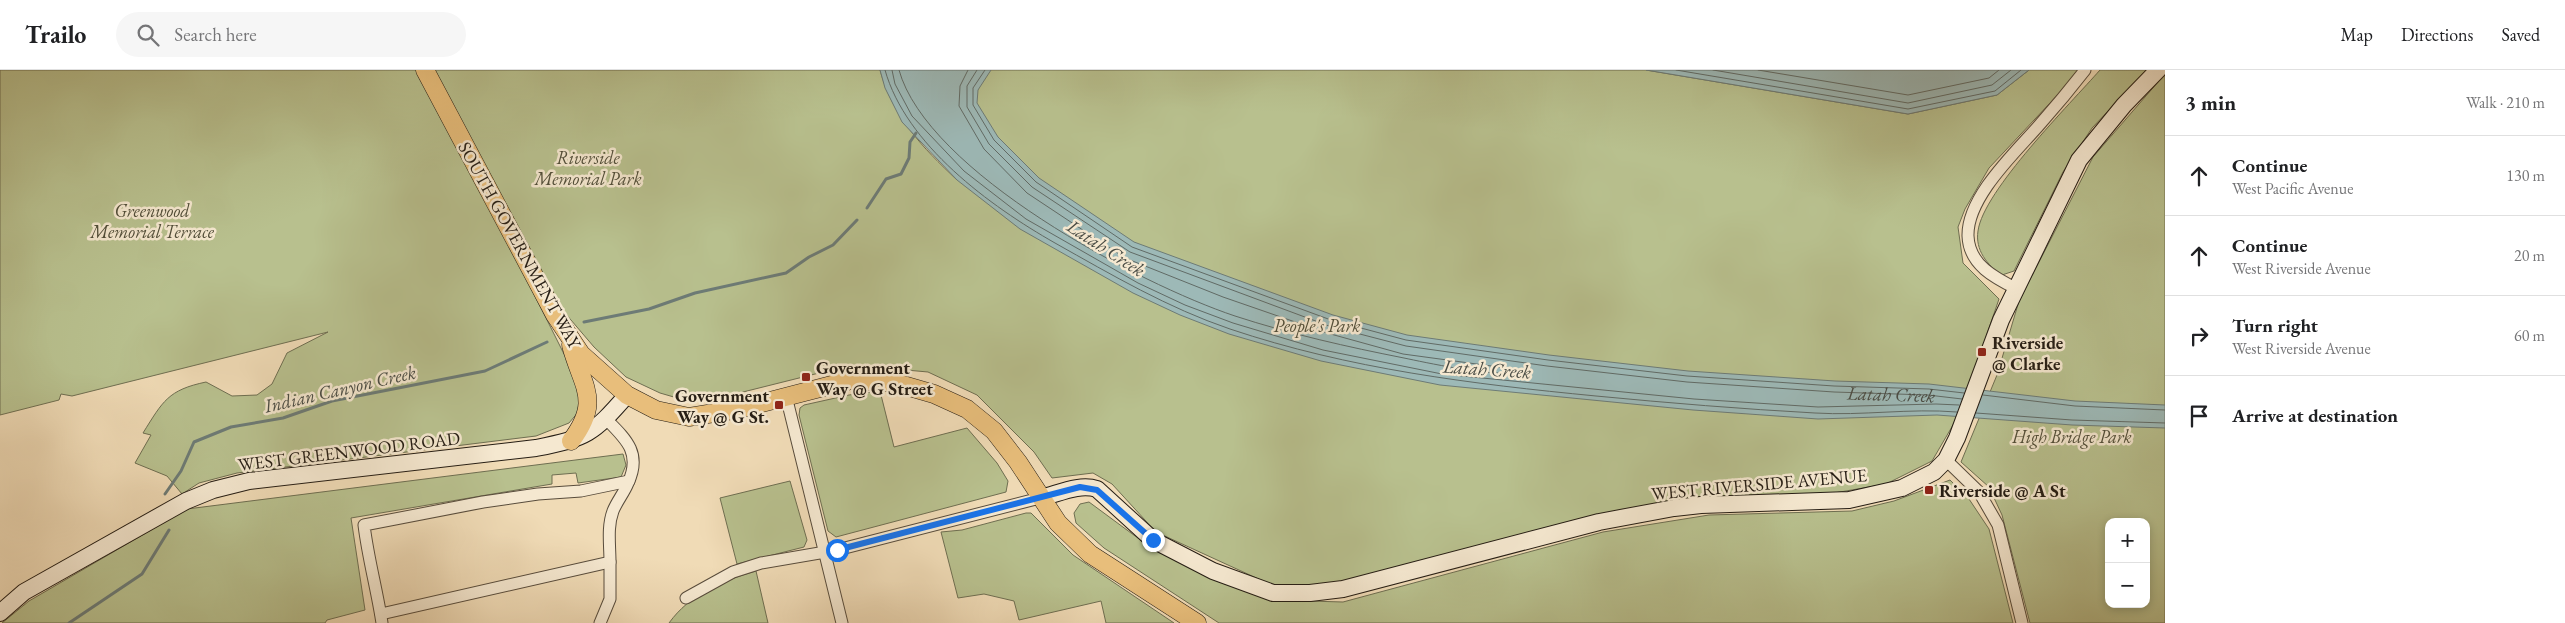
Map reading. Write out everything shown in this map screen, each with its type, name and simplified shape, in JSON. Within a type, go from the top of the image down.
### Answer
[{"type":"main road","name":"SOUTH GOVERNMENT WAY","points":[[424,70],[556,315],[581,354],[627,395],[656,410],[689,417],[739,409],[851,380],[896,383],[934,394],[967,409],[994,431],[1018,462],[1058,523],[1090,554],[1197,623]]},
{"type":"main road","name":"WEST RIVERSIDE AVENUE","points":[[1040,498],[1080,487],[1090,487],[1097,490],[1153,540],[1181,556],[1273,592],[1310,593],[1343,590],[1551,533],[1674,508],[1723,503],[1820,503],[1868,498],[1919,481],[1934,472],[1946,460],[1957,438],[1997,331],[2080,160],[2124,105],[2158,70]]},
{"type":"main road","points":[[569,335],[576,363],[585,383],[588,400],[587,415],[571,441]]},
{"type":"main road","name":"WEST GREENWOOD ROAD","points":[[0,613],[24,592],[186,501],[214,490],[249,481],[536,448],[571,441],[590,433],[606,419],[627,395]]},
{"type":"street","points":[[2017,289],[1991,276],[1975,260],[1968,235],[1975,210],[1996,173],[2013,152],[2040,125],[2085,70]]},
{"type":"street","points":[[786,396],[842,623]]},
{"type":"street","points":[[600,623],[610,600],[609,526],[613,511],[629,481],[633,463],[632,451],[628,441],[606,419]]},
{"type":"street","points":[[1946,460],[1979,492],[1998,525],[2022,623]]},
{"type":"street","points":[[610,562],[381,619],[377,591],[370,567],[364,525],[483,502],[538,494],[581,491],[629,481]]},
{"type":"street","points":[[686,598],[733,572],[770,561],[824,552],[1040,498]]},
{"type":"green space","name":"People's Park","points":[[0,70],[880,70],[893,102],[910,130],[932,156],[957,180],[906,70],[1646,70],[1908,114],[1997,95],[2029,70],[2081,70],[1989,168],[1965,209],[1958,227],[1963,263],[1999,299],[1960,413],[1932,461],[1886,484],[1817,496],[1700,497],[1337,584],[1276,587],[1156,532],[1112,484],[1093,473],[1052,478],[1034,452],[977,395],[928,372],[851,365],[731,395],[691,402],[660,393],[626,377],[594,347],[536,279],[528,282],[579,384],[580,410],[569,423],[536,436],[237,473],[199,483],[182,494],[167,476],[135,463],[151,435],[143,433],[168,398],[183,389],[206,382],[232,396],[257,395],[272,384],[287,353],[328,332],[72,396],[61,394],[59,400],[0,415]]},
{"type":"green space","points":[[2100,70],[2147,70],[2092,128],[2063,172],[2014,271],[2002,275],[1991,267],[1980,251],[1978,231],[1983,214],[2011,171]]},
{"type":"green space","name":"High Bridge Park","points":[[2165,74],[2165,623],[2030,623],[2002,515],[1989,487],[1961,462],[1997,375],[2019,301],[2093,157]]},
{"type":"green space","points":[[880,391],[894,447],[967,428],[997,463],[1008,481],[1006,492],[836,537],[828,531],[799,415],[800,408],[804,405],[849,395]]},
{"type":"green space","points":[[623,454],[626,465],[621,477],[578,483],[576,473],[552,475],[552,484],[351,518],[365,610],[327,620],[325,623],[2,623],[29,601],[187,509]]},
{"type":"green space","points":[[1950,480],[1969,499],[1989,529],[2013,623],[1219,623],[1104,548],[1076,523],[1074,513],[1080,504],[1089,502],[1150,547],[1274,600],[1343,602],[1603,532],[1709,515],[1852,511],[1894,501]]},
{"type":"green space","points":[[790,481],[807,540],[804,547],[737,564],[720,498]]},
{"type":"green space","points":[[1031,513],[1073,555],[1174,623],[1106,623],[1101,601],[1019,620],[1014,601],[984,594],[958,598],[941,532],[962,530]]},
{"type":"green space","points":[[756,571],[768,623],[669,623],[677,613],[697,596],[719,584]]},
{"type":"water","name":"Latah Creek","points":[[880,70],[991,70],[978,90],[977,103],[998,137],[1039,178],[1134,242],[1333,315],[1407,335],[1549,355],[1688,371],[1835,381],[1929,384],[2075,401],[2165,405],[2165,428],[2072,425],[1937,415],[1818,419],[1693,410],[1440,385],[1321,361],[1229,334],[1180,315],[1133,293],[1020,229],[957,180],[902,122],[885,88]]},
{"type":"water","points":[[1646,70],[2029,70],[1997,95],[1908,114]]},
{"type":"waterway","name":"Indian Canyon Creek","points":[[867,208],[886,179],[901,174],[909,158],[910,142],[916,133]]},
{"type":"waterway","name":"Indian Canyon Creek","points":[[584,322],[649,309],[695,293],[786,273],[809,257],[833,245],[857,220]]},
{"type":"waterway","name":"Indian Canyon Creek","points":[[165,494],[181,471],[194,442],[231,427],[283,418],[332,401],[485,371],[547,342]]},
{"type":"waterway","name":"Indian Canyon Creek","points":[[69,623],[142,574],[169,530]]},
{"type":"place","name":"Riverside @ Clarke","points":[[1982,352]]},
{"type":"place","name":"Government Way @ G Street","points":[[806,377]]},
{"type":"place","name":"Government Way @ G St.","points":[[779,405]]},
{"type":"place","name":"Riverside @ A St","points":[[1929,490]]},
{"type":"route","points":[[837,550],[1080,487],[1090,487],[1097,490],[1153,540]]},
{"type":"park label","name":"Riverside Memorial Park","points":[[588,167]]},
{"type":"park label","name":"Greenwood Memorial Terrace","points":[[152,220]]}]
